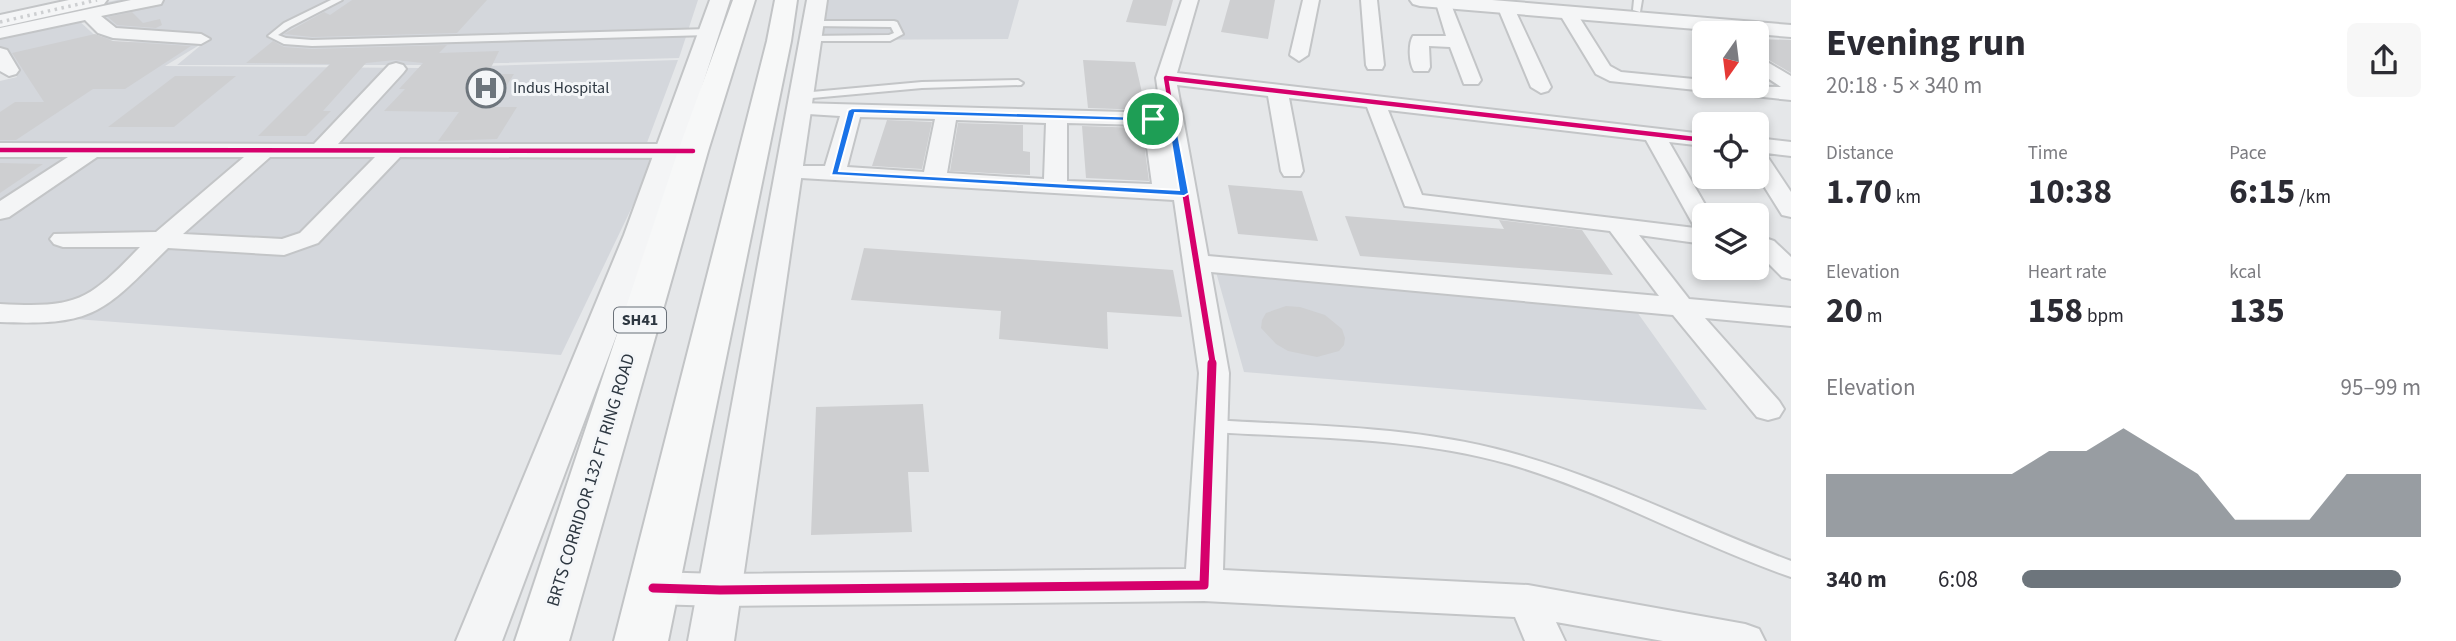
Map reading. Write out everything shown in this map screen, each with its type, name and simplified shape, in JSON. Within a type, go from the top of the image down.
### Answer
[{"type":"main road","name":"BRTS CORRIDOR 132 FT RING ROAD","points":[[542,641],[679,151],[744,0]]},
{"type":"main road","points":[[641,641],[779,41],[807,16]]},
{"type":"street","points":[[0,19],[88,5],[155,0]]},
{"type":"street","points":[[479,641],[639,235],[679,151],[709,32],[720,0]]},
{"type":"street","points":[[1190,0],[1166,78],[1162,120],[1174,193],[1195,263],[1214,373],[1204,585]]},
{"type":"street","points":[[1299,55],[1311,0]]},
{"type":"street","points":[[1369,0],[1375,65]]},
{"type":"street","points":[[1420,0],[1572,6],[1637,5],[1791,22]]},
{"type":"street","points":[[1442,2],[1471,80]]},
{"type":"street","points":[[1514,4],[1541,87]]},
{"type":"street","points":[[0,33],[88,5]]},
{"type":"street","points":[[88,5],[104,29],[113,33],[201,39]]},
{"type":"street","points":[[1572,6],[1692,26]]},
{"type":"street","points":[[1572,6],[1604,71],[1617,78],[1791,94]]},
{"type":"street","points":[[710,641],[800,102],[807,16]]},
{"type":"street","points":[[1769,30],[1791,31]]},
{"type":"street","points":[[1421,67],[1419,40],[1457,42]]},
{"type":"street","points":[[320,150],[396,69]]},
{"type":"street","points":[[1769,69],[1787,80]]},
{"type":"street","points":[[1166,78],[1692,139]]},
{"type":"street","points":[[1278,93],[1292,171]]},
{"type":"street","points":[[800,102],[852,110],[1162,120]]},
{"type":"street","points":[[1376,104],[1413,201],[1692,235]]},
{"type":"street","points":[[834,173],[852,110]]},
{"type":"street","points":[[934,179],[947,113]]},
{"type":"street","points":[[1055,187],[1057,116]]},
{"type":"street","points":[[1654,135],[1692,203]]},
{"type":"street","points":[[1769,146],[1791,149]]},
{"type":"street","points":[[0,150],[679,151]]},
{"type":"street","points":[[0,313],[41,313],[87,306],[127,278],[162,240],[265,150]]},
{"type":"street","points":[[64,239],[162,240],[285,247],[296,244],[318,230],[394,150]]},
{"type":"street","points":[[0,212],[91,151]]},
{"type":"street","points":[[801,171],[1174,193]]},
{"type":"street","points":[[1769,176],[1791,210]]},
{"type":"street","points":[[1618,225],[1680,306],[1768,409]]},
{"type":"street","points":[[1769,246],[1791,249]]},
{"type":"street","points":[[1769,252],[1791,271]]},
{"type":"street","points":[[1195,263],[1791,317]]},
{"type":"street","points":[[653,587],[720,590],[1204,585],[1528,601],[1689,634],[1745,641]]},
{"type":"street","points":[[1528,601],[1545,641]]},
{"type":"lane","points":[[338,0],[287,25],[272,36],[284,41],[312,43],[709,32]]},
{"type":"lane","points":[[807,16],[894,24],[898,34],[890,38],[807,16]]},
{"type":"lane","points":[[800,102],[922,85],[1018,83]]},
{"type":"lane","points":[[1212,425],[1444,443],[1506,458],[1603,490],[1742,551],[1791,569]]},
{"type":"shaded area","points":[[117,0],[698,0],[679,58],[424,65],[177,65],[206,41],[165,66],[420,68],[678,60],[645,148],[0,146],[0,81],[17,77],[0,47],[0,34],[76,18],[102,42],[186,41],[106,40],[71,10]]},
{"type":"shaded area","points":[[822,0],[1019,0],[1008,39],[818,40]]},
{"type":"shaded area","points":[[0,152],[657,155],[561,355],[75,319],[0,319]]},
{"type":"shaded area","points":[[1216,272],[1637,312],[1707,410],[1244,372]]},
{"type":"building","points":[[352,0],[487,0],[457,33],[312,37],[284,34],[324,12],[330,15]]},
{"type":"building","points":[[1133,0],[1173,0],[1166,26],[1126,22]]},
{"type":"building","points":[[1230,0],[1275,0],[1268,39],[1221,32]]},
{"type":"building","points":[[132,12],[143,23],[160,19],[162,25],[156,28],[117,25],[108,17]]},
{"type":"building","points":[[95,34],[113,41],[191,46],[125,89],[93,89],[16,140],[0,140],[0,112],[15,102],[44,102],[12,53]]},
{"type":"building","points":[[1769,39],[1791,40],[1791,73],[1769,60]]},
{"type":"building","points":[[273,41],[284,47],[312,49],[447,45],[439,53],[499,51],[488,74],[514,74],[493,107],[517,107],[497,139],[438,141],[459,112],[384,111],[405,89],[399,89],[423,63],[395,60],[366,63],[323,111],[331,111],[306,136],[258,136],[330,64],[246,63]]},
{"type":"building","points":[[1083,60],[1135,62],[1146,110],[1088,108]]},
{"type":"building","points":[[175,76],[236,76],[174,127],[108,127]]},
{"type":"building","points":[[887,120],[932,122],[922,169],[872,166]]},
{"type":"building","points":[[958,123],[1023,125],[1023,151],[1030,152],[1030,175],[950,171]]},
{"type":"building","points":[[1082,126],[1142,128],[1149,181],[1086,178]]},
{"type":"building","points":[[0,163],[43,164],[0,193]]},
{"type":"building","points":[[1228,185],[1302,191],[1318,241],[1238,234]]},
{"type":"building","points":[[1345,216],[1504,229],[1499,220],[1582,230],[1613,275],[1360,256]]},
{"type":"building","points":[[864,248],[1173,270],[1182,317],[1107,312],[1108,349],[999,339],[1001,311],[851,300]]},
{"type":"building","points":[[1286,306],[1300,307],[1325,315],[1342,329],[1344,345],[1339,351],[1317,357],[1288,351],[1276,344],[1261,328],[1262,320],[1266,313]]},
{"type":"building","points":[[923,404],[929,472],[908,472],[912,532],[811,535],[816,407]]},
{"type":"railway","points":[[0,22],[97,0]]},
{"type":"cycle path","points":[[653,588],[720,590],[1204,585],[1214,373],[1166,78],[1692,139]]},
{"type":"cycle path","points":[[0,150],[693,151]]},
{"type":"place","name":"Indus Hospital","points":[[486,88]]},
{"type":"route","points":[[852,110],[1153,119],[1172,120],[1184,193],[834,173],[852,110]]}]
